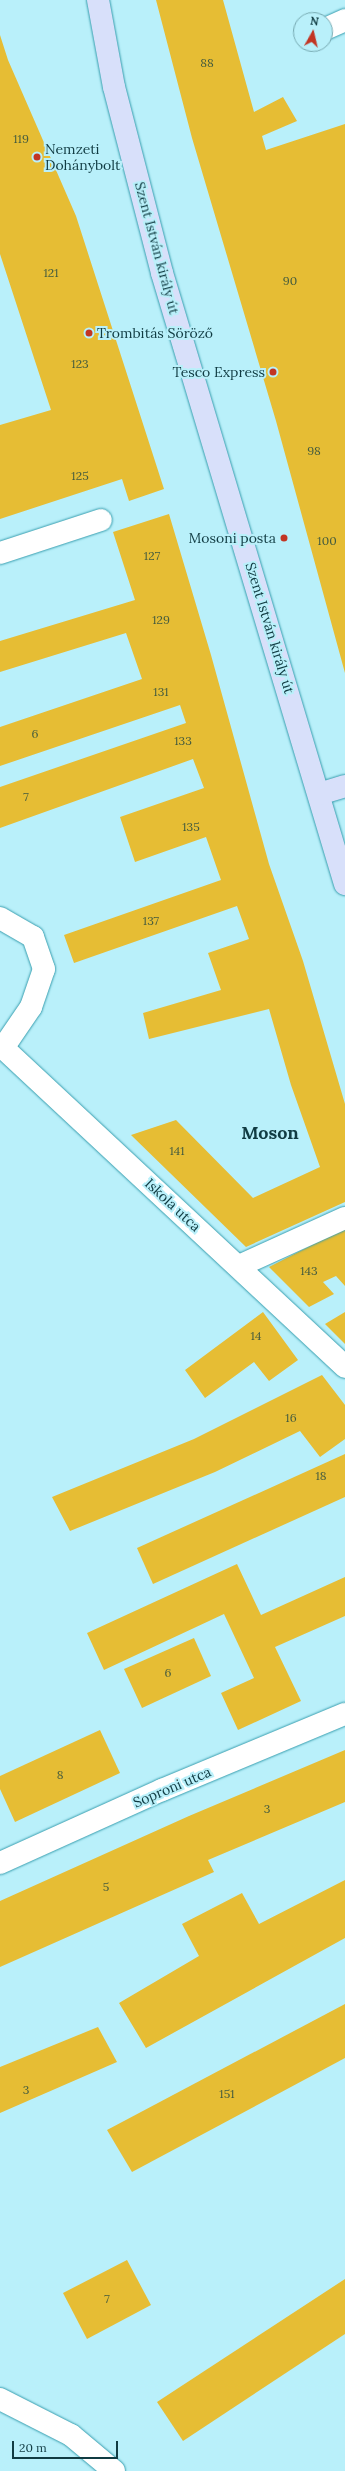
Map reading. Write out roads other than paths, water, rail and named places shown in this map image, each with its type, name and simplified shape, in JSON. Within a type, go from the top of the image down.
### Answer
[{"type":"main road","name":"Szent István király út","points":[[98,0],[114,87],[162,273],[345,884]]},
{"type":"main road","points":[[319,794],[345,786]]},
{"type":"street","points":[[333,25],[345,20]]},
{"type":"street","points":[[0,553],[101,520]]},
{"type":"street","points":[[0,918],[33,937],[44,969],[31,1008],[1,1046]]},
{"type":"street","name":"Iskola utca","points":[[1,1046],[239,1266],[345,1367]]},
{"type":"street","points":[[239,1266],[345,1218]]},
{"type":"street","name":"Soproni utca","points":[[0,1863],[162,1790],[345,1714]]},
{"type":"street","points":[[0,2399],[71,2435],[114,2471]]},
{"type":"place","name":"Nemzeti Dohánybolt","points":[[37,157]]},
{"type":"place","name":"Trombitás Söröző","points":[[89,333]]},
{"type":"place","name":"Tesco Express","points":[[273,372]]},
{"type":"place","name":"Mosoni posta","points":[[284,538]]},
{"type":"district","name":"Moson","points":[[270,1133]]}]
